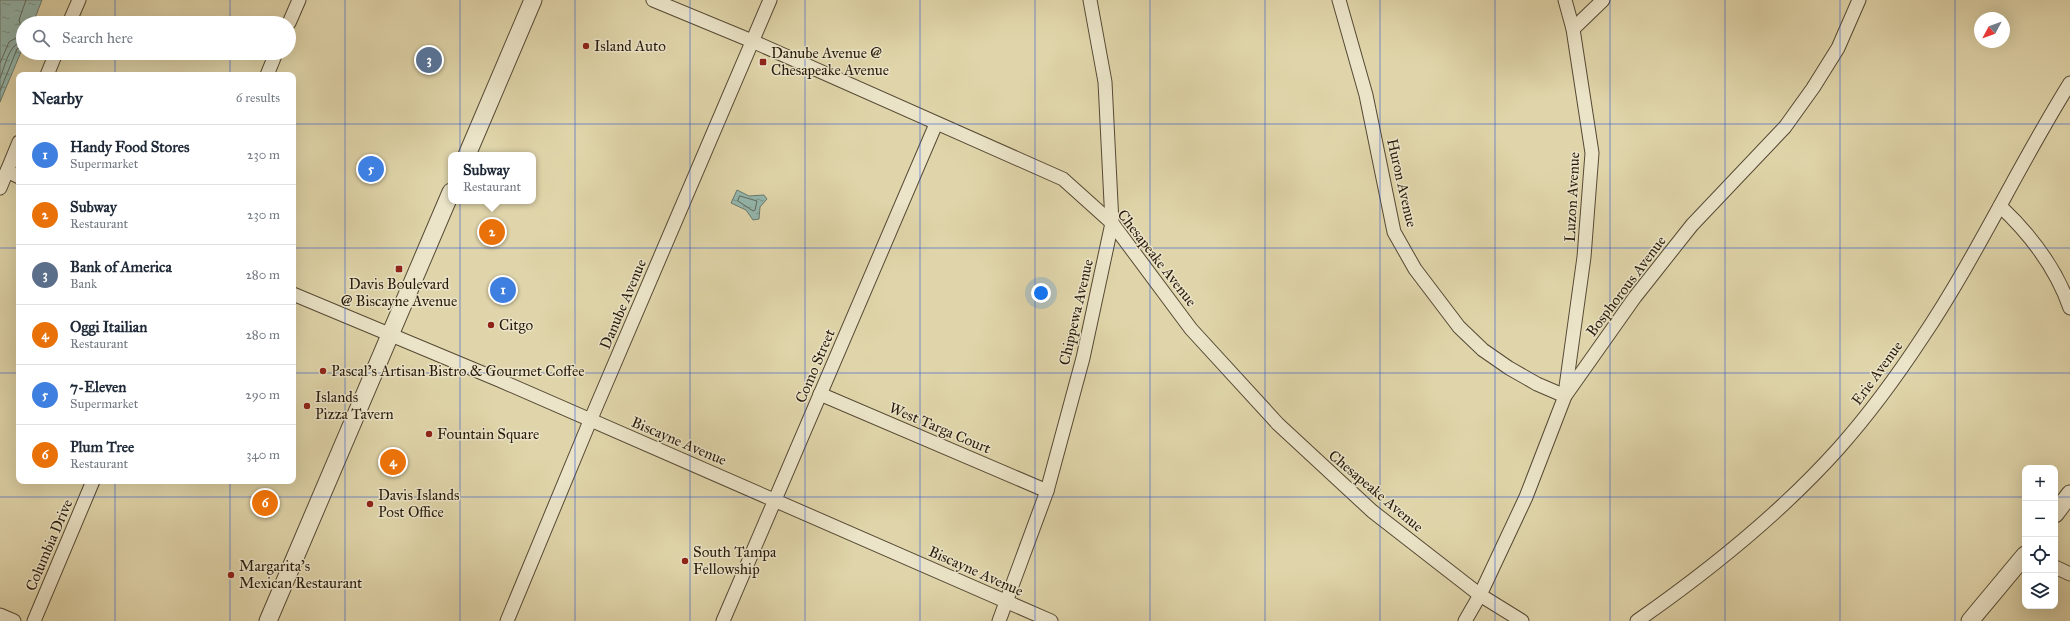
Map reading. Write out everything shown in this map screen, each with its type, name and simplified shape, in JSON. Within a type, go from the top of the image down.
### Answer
[{"type":"street","points":[[72,16],[79,0]]},
{"type":"street","points":[[292,16],[299,0]]},
{"type":"street","points":[[468,152],[533,0]]},
{"type":"street","name":"Danube Avenue","points":[[507,621],[590,420],[770,0]]},
{"type":"street","name":"Chippewa Avenue","points":[[998,621],[1047,491],[1083,358],[1112,223],[1105,82],[1090,0]]},
{"type":"street","name":"Huron Avenue","points":[[1339,0],[1366,95],[1394,232],[1415,269],[1459,327],[1483,350],[1520,374],[1565,396]]},
{"type":"street","name":"Luzon Avenue","points":[[1565,0],[1573,29],[1592,153],[1584,257],[1565,396]]},
{"type":"street","points":[[1573,29],[1603,0]]},
{"type":"street","name":"Bosphorous Avenue","points":[[1465,621],[1480,595],[1526,498],[1565,396],[1635,297],[1688,231],[1785,127],[1808,95],[1838,48],[1859,0]]},
{"type":"street","name":"Chesapeake Avenue","points":[[657,1],[752,41],[936,124],[1063,179],[1112,223],[1191,329],[1278,424],[1372,511],[1480,595],[1522,621]]},
{"type":"street","points":[[48,72],[53,60]]},
{"type":"street","points":[[268,72],[273,60]]},
{"type":"street","name":"Erie Avenue","points":[[1637,621],[1703,574],[1791,497],[1838,449],[1882,395],[1923,337],[1983,240],[2014,177],[2070,83]]},
{"type":"street","name":"Como Street","points":[[723,621],[936,124]]},
{"type":"street","points":[[0,188],[16,150]]},
{"type":"street","points":[[7,172],[16,176]]},
{"type":"street","points":[[268,621],[448,199]]},
{"type":"street","points":[[2000,206],[2019,224],[2035,243],[2055,275],[2070,308]]},
{"type":"street","name":"Biscayne Avenue","points":[[296,295],[590,420],[1051,621]]},
{"type":"street","name":"West Targa Court","points":[[820,394],[1047,491]]},
{"type":"street","name":"Columbia Drive","points":[[34,621],[92,484]]},
{"type":"street","points":[[2058,510],[2070,494]]},
{"type":"street","points":[[1970,621],[2022,558]]},
{"type":"street","points":[[2058,568],[2070,574]]},
{"type":"street","points":[[0,615],[14,621]]},
{"type":"water","points":[[0,0],[42,0],[36,16],[16,16],[16,60],[18,60],[0,102]]},
{"type":"water","points":[[737,190],[749,196],[764,195],[767,199],[760,207],[759,219],[753,220],[746,210],[731,203]]},
{"type":"place","name":"Island Auto","points":[[586,46]]},
{"type":"place","name":"Bank of America","points":[[429,60]]},
{"type":"place","name":"Danube Avenue @ Chesapeake Avenue","points":[[763,62]]},
{"type":"place","name":"7-Eleven","points":[[371,169]]},
{"type":"place","name":"Subway","points":[[492,232]]},
{"type":"place","name":"Davis Boulevard @ Biscayne Avenue","points":[[399,269]]},
{"type":"place","name":"Handy Food Stores","points":[[503,290]]},
{"type":"place","name":"Citgo","points":[[491,325]]},
{"type":"place","name":"Pascal's Artisan Bistro & Gourmet Coffee","points":[[323,371]]},
{"type":"place","name":"Islands Pizza Tavern","points":[[307,406]]},
{"type":"place","name":"Fountain Square","points":[[429,434]]},
{"type":"place","name":"Oggi Itailian","points":[[393,462]]},
{"type":"place","name":"Plum Tree","points":[[265,503]]},
{"type":"place","name":"Davis Islands Post Office","points":[[370,504]]},
{"type":"place","name":"South Tampa Fellowship","points":[[685,561]]},
{"type":"place","name":"Margarita's Mexican Restaurant","points":[[231,575]]}]
